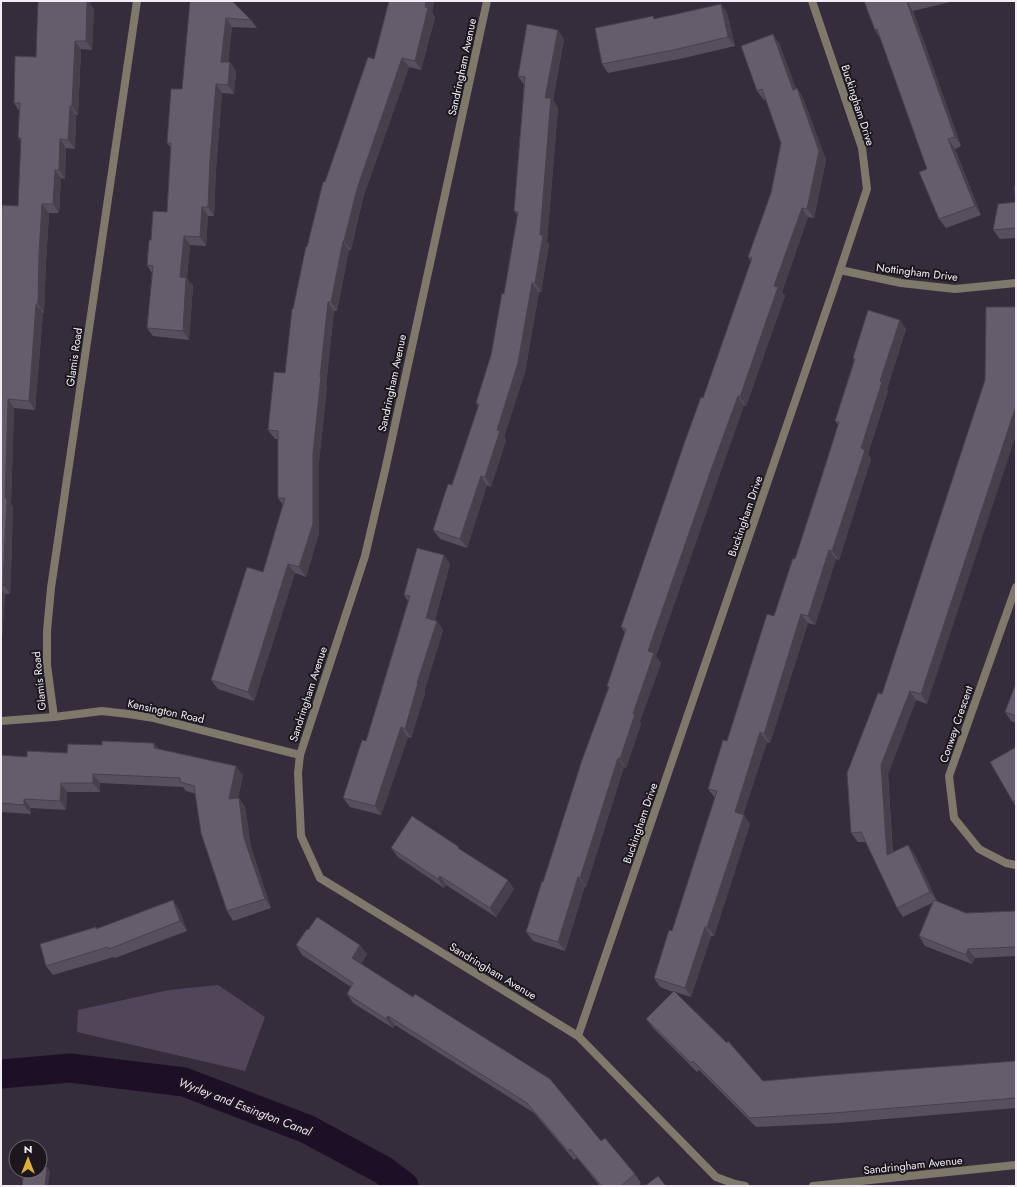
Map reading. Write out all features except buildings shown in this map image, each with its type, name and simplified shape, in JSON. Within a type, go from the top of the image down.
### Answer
[{"type":"street","name":"Glamis Road","points":[[54,717],[47,665],[47,631],[51,588],[137,1]]},
{"type":"street","name":"Sandringham Avenue","points":[[487,1],[365,556],[300,754],[298,773],[301,836],[320,878],[578,1036],[716,1177],[745,1186]]},
{"type":"street","name":"Buckingham Drive","points":[[578,1036],[867,189],[862,148],[812,1]]},
{"type":"street","name":"Nottingham Drive","points":[[840,270],[901,283],[955,289],[1016,283]]},
{"type":"street","name":"Conway Crescent","points":[[1016,587],[949,776],[954,818],[979,849],[1006,863],[1016,865]]},
{"type":"street","name":"Kensington Road","points":[[1,721],[54,717],[102,711],[154,718],[300,754]]},
{"type":"street","name":"Sandringham Avenue","points":[[813,1186],[1016,1165]]},
{"type":"shaded area","points":[[218,985],[265,1017],[245,1071],[77,1032],[78,1010],[169,990]]},
{"type":"waterway","name":"Wyrley and Essington Canal","points":[[1,1074],[70,1068],[184,1082],[307,1129],[383,1170],[404,1186]]}]
